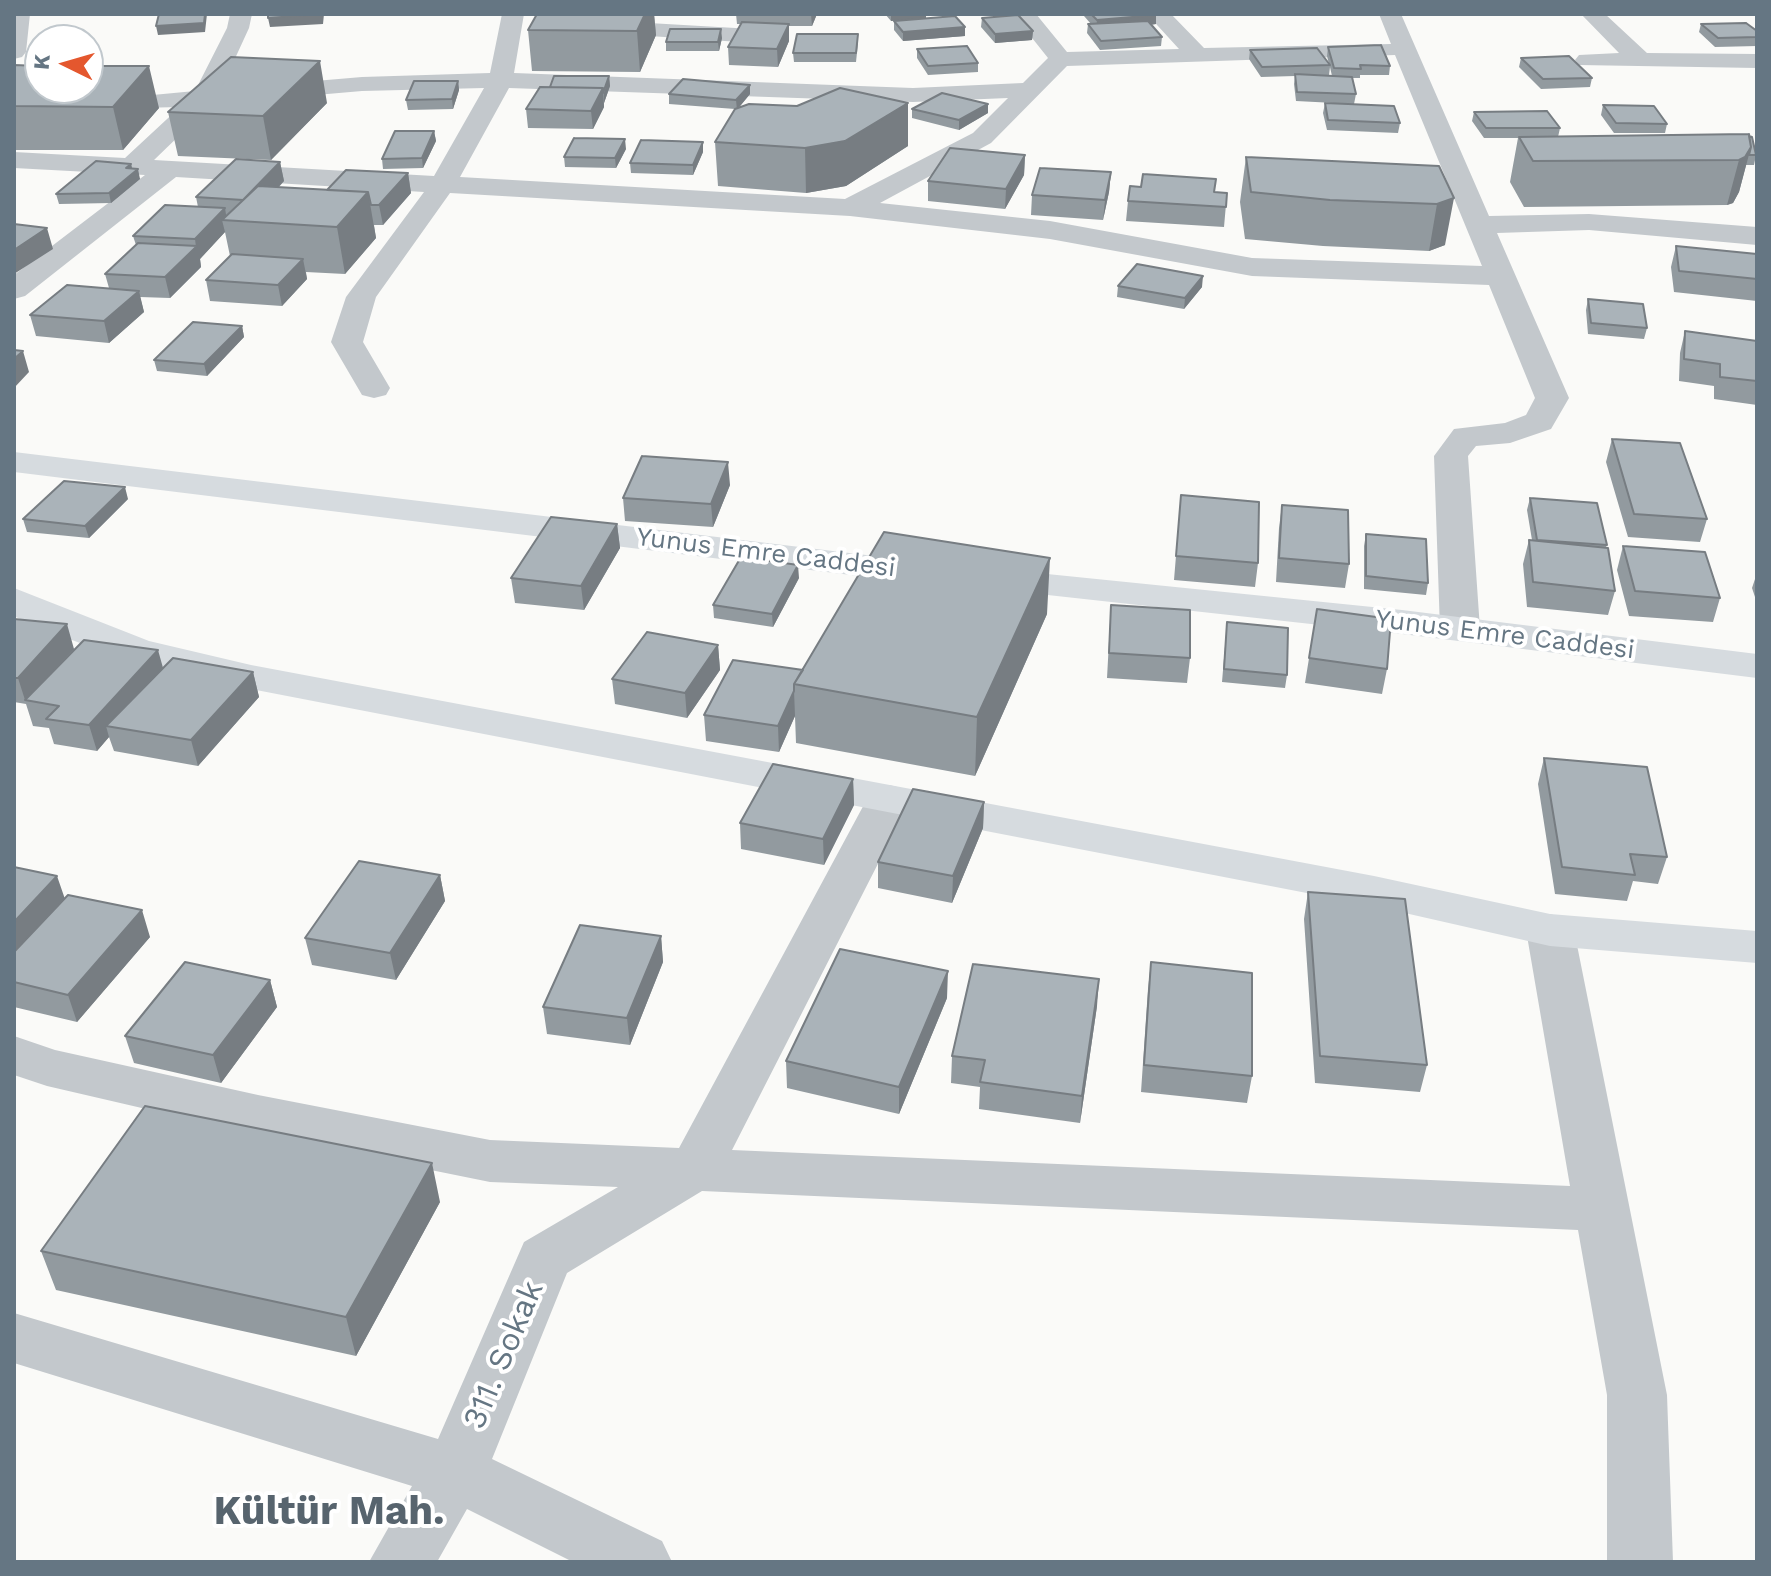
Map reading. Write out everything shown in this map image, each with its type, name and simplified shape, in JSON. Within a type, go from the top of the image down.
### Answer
[{"type":"street","points":[[14,52],[19,14]]},
{"type":"street","points":[[131,167],[204,98],[238,28],[241,14]]},
{"type":"street","points":[[1024,14],[1061,59]]},
{"type":"street","points":[[1158,14],[1196,53]]},
{"type":"street","points":[[1390,14],[1552,398],[1539,422],[1510,433],[1466,436],[1451,456],[1460,629]]},
{"type":"street","points":[[1592,14],[1640,60]]},
{"type":"street","points":[[374,388],[347,342],[361,297],[443,184],[501,80],[512,18],[541,25]]},
{"type":"street","points":[[570,26],[770,37]]},
{"type":"street","points":[[850,208],[982,138],[1061,59],[1405,49]]},
{"type":"street","points":[[1587,60],[1756,66]]},
{"type":"street","points":[[14,104],[142,103],[362,84],[501,80],[913,95],[1028,90]]},
{"type":"street","points":[[14,160],[850,208],[1050,230],[1252,267],[1499,276]]},
{"type":"street","points":[[14,290],[170,169]]},
{"type":"street","points":[[1478,225],[1589,222],[1757,236]]},
{"type":"street","name":"Yunus Emre Caddesi","points":[[14,462],[871,567],[1460,629],[1757,666]]},
{"type":"street","points":[[14,600],[44,616],[136,650],[251,677],[1359,888],[1550,930],[1757,947]]},
{"type":"street","points":[[695,1169],[889,799]]},
{"type":"street","points":[[1550,930],[1637,1395],[1640,1562]]},
{"type":"street","points":[[14,1055],[47,1067],[258,1115],[490,1161],[1603,1209]]},
{"type":"street","name":"311. Sokak","points":[[402,1562],[455,1472],[544,1258],[695,1169]]},
{"type":"street","points":[[14,1338],[455,1472],[639,1562]]},
{"type":"building","points":[[159,14],[205,14],[204,23],[156,26]]},
{"type":"building","points":[[268,14],[322,14],[268,18]]},
{"type":"building","points":[[537,14],[645,14],[637,31],[528,30]]},
{"type":"building","points":[[1091,14],[1155,14],[1156,15],[1097,20]]},
{"type":"building","points":[[1018,15],[1033,31],[995,34],[982,18]]},
{"type":"building","points":[[955,16],[965,27],[903,32],[894,21]]},
{"type":"building","points":[[1148,21],[1162,37],[1101,41],[1088,24]]},
{"type":"building","points":[[742,22],[789,24],[777,49],[728,47]]},
{"type":"building","points":[[1746,23],[1757,31],[1757,37],[1718,38],[1701,24]]},
{"type":"building","points":[[670,29],[721,29],[718,42],[666,42]]},
{"type":"building","points":[[797,34],[858,34],[856,53],[793,53]]},
{"type":"building","points":[[1381,45],[1390,66],[1360,65],[1361,69],[1334,68],[1328,47]]},
{"type":"building","points":[[967,46],[978,63],[928,66],[917,49]]},
{"type":"building","points":[[1317,48],[1330,65],[1262,67],[1250,50]]},
{"type":"building","points":[[1569,56],[1592,78],[1543,79],[1521,58]]},
{"type":"building","points":[[231,57],[320,61],[263,116],[168,112]]},
{"type":"building","points":[[14,65],[24,65],[24,104],[104,104],[104,66],[149,66],[113,107],[14,106]]},
{"type":"building","points":[[1295,74],[1352,77],[1356,94],[1297,92]]},
{"type":"building","points":[[554,76],[609,76],[603,93],[603,88],[550,87]]},
{"type":"building","points":[[683,79],[750,85],[736,100],[669,94]]},
{"type":"building","points":[[414,81],[458,81],[452,99],[406,100]]},
{"type":"building","points":[[540,87],[603,88],[591,111],[526,109]]},
{"type":"building","points":[[840,88],[908,103],[845,141],[805,148],[715,142],[735,109],[749,104],[797,106]]},
{"type":"building","points":[[942,93],[988,104],[959,120],[912,109]]},
{"type":"building","points":[[1325,103],[1394,106],[1400,123],[1328,120]]},
{"type":"building","points":[[1603,105],[1654,106],[1667,124],[1616,123]]},
{"type":"building","points":[[1547,111],[1560,128],[1486,128],[1474,112]]},
{"type":"building","points":[[395,131],[434,131],[422,158],[382,159]]},
{"type":"building","points":[[1749,134],[1751,147],[1739,160],[1533,161],[1519,137]]},
{"type":"building","points":[[1749,136],[1752,137],[1756,155],[1749,155]]},
{"type":"building","points":[[574,138],[625,139],[615,158],[564,157]]},
{"type":"building","points":[[641,140],[703,142],[693,165],[630,163]]},
{"type":"building","points":[[950,148],[1025,155],[1006,189],[928,181]]},
{"type":"building","points":[[1246,157],[1439,166],[1454,198],[1437,204],[1330,200],[1251,192]]},
{"type":"building","points":[[236,159],[280,162],[243,200],[196,197]]},
{"type":"building","points":[[96,161],[131,164],[126,168],[138,169],[109,193],[56,194]]},
{"type":"building","points":[[1040,168],[1111,172],[1105,200],[1032,195]]},
{"type":"building","points":[[346,170],[408,173],[379,205],[371,205],[368,192],[327,190]]},
{"type":"building","points":[[1143,174],[1216,179],[1214,192],[1227,193],[1226,207],[1128,201],[1130,186],[1141,187]]},
{"type":"building","points":[[258,186],[368,192],[337,227],[222,220]]},
{"type":"building","points":[[165,205],[225,208],[195,239],[133,236]]},
{"type":"building","points":[[14,224],[47,228],[14,250]]},
{"type":"building","points":[[138,243],[197,246],[165,277],[105,274]]},
{"type":"building","points":[[1676,246],[1757,254],[1757,279],[1679,271]]},
{"type":"building","points":[[232,254],[303,259],[278,285],[206,280]]},
{"type":"building","points":[[1137,264],[1203,276],[1185,298],[1118,286]]},
{"type":"building","points":[[67,285],[139,291],[104,321],[30,315]]},
{"type":"building","points":[[1588,299],[1643,304],[1647,328],[1591,323]]},
{"type":"building","points":[[193,322],[242,326],[204,364],[154,360]]},
{"type":"building","points":[[1685,331],[1757,341],[1757,381],[1720,377],[1720,364],[1684,359]]},
{"type":"building","points":[[14,350],[23,351],[14,359]]},
{"type":"building","points":[[1612,439],[1680,443],[1707,519],[1634,514]]},
{"type":"building","points":[[642,456],[728,462],[711,504],[623,498]]},
{"type":"building","points":[[64,481],[125,487],[85,526],[23,519]]},
{"type":"building","points":[[1181,495],[1259,502],[1258,563],[1176,556]]},
{"type":"building","points":[[1530,498],[1597,503],[1607,545],[1537,540]]},
{"type":"building","points":[[1282,505],[1348,510],[1349,564],[1279,558]]},
{"type":"building","points":[[551,517],[617,524],[581,586],[511,578]]},
{"type":"building","points":[[884,532],[1050,558],[977,717],[794,684]]},
{"type":"building","points":[[1366,534],[1426,539],[1428,583],[1366,576]]},
{"type":"building","points":[[1529,540],[1608,548],[1615,591],[1533,582]]},
{"type":"building","points":[[1623,546],[1705,552],[1720,598],[1635,591]]},
{"type":"building","points":[[741,557],[798,565],[772,614],[713,605]]},
{"type":"building","points":[[1111,605],[1190,610],[1190,658],[1109,653]]},
{"type":"building","points":[[1317,609],[1391,619],[1387,669],[1309,658]]},
{"type":"building","points":[[14,619],[67,624],[18,678],[14,678]]},
{"type":"building","points":[[1227,622],[1288,628],[1287,675],[1224,669]]},
{"type":"building","points":[[647,632],[718,645],[685,693],[612,679]]},
{"type":"building","points":[[84,640],[158,650],[89,725],[46,719],[59,706],[25,700]]},
{"type":"building","points":[[173,658],[253,672],[191,740],[106,726]]},
{"type":"building","points":[[733,660],[803,670],[794,684],[794,691],[778,726],[704,715]]},
{"type":"building","points":[[1544,758],[1647,767],[1667,857],[1630,854],[1635,875],[1562,867]]},
{"type":"building","points":[[773,764],[853,779],[823,839],[740,823]]},
{"type":"building","points":[[913,789],[984,802],[953,876],[878,862]]},
{"type":"building","points":[[359,861],[440,875],[390,953],[305,938]]},
{"type":"building","points":[[14,867],[57,876],[14,922]]},
{"type":"building","points":[[1308,892],[1405,899],[1427,1065],[1320,1056]]},
{"type":"building","points":[[68,895],[142,910],[68,995],[14,982],[14,952]]},
{"type":"building","points":[[580,925],[661,936],[627,1018],[543,1007]]},
{"type":"building","points":[[840,949],[948,971],[899,1087],[786,1061]]},
{"type":"building","points":[[185,962],[270,980],[213,1055],[125,1036]]},
{"type":"building","points":[[1151,962],[1252,973],[1252,1076],[1144,1065]]},
{"type":"building","points":[[973,964],[1099,979],[1082,1096],[980,1082],[985,1060],[952,1056]]},
{"type":"building","points":[[145,1106],[432,1163],[346,1317],[41,1251]]},
{"type":"district","name":"Kültür Mah.","points":[[329,1512]]}]
